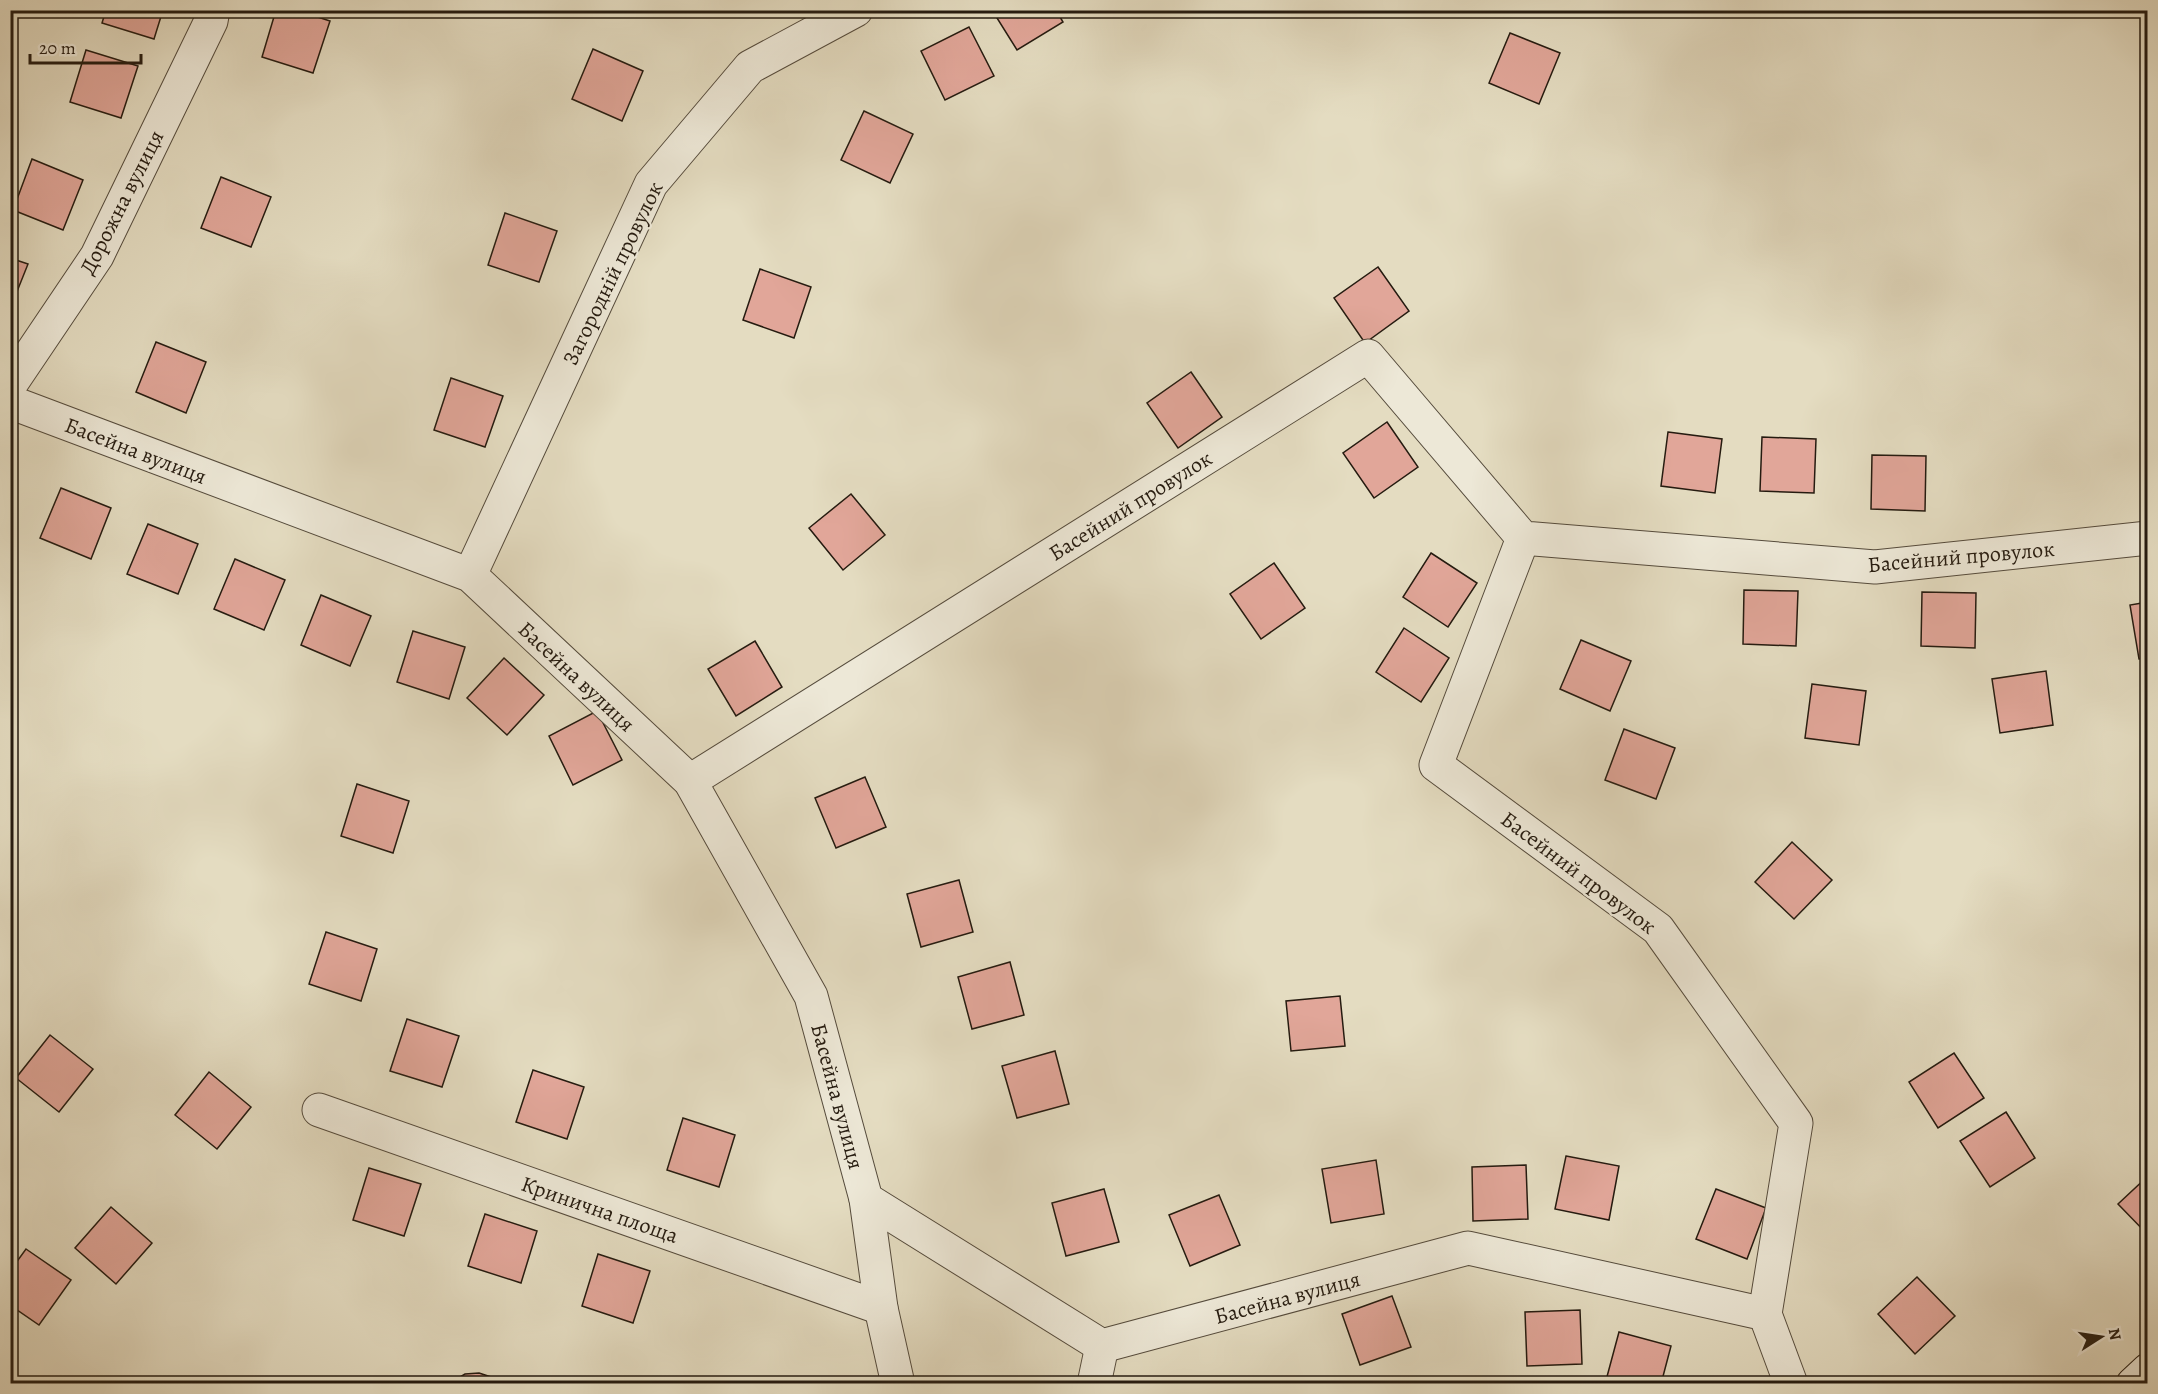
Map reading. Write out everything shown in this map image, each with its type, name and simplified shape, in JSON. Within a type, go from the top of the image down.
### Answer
[{"type":"street","name":"Дорожна вулиця","points":[[10,385],[97,256],[206,32],[213,10]]},
{"type":"street","name":"Загородній провулок","points":[[470,575],[651,184],[750,67],[856,10]]},
{"type":"street","name":"Басейний провулок","points":[[690,782],[1368,356],[1523,538],[1875,567],[2148,538]]},
{"type":"street","name":"Басейна вулиця","points":[[10,402],[470,575],[690,782],[811,996],[866,1199],[1102,1346],[1468,1248],[1765,1314]]},
{"type":"street","name":"Басейний провулок","points":[[1523,538],[1436,765],[1658,929],[1796,1123],[1765,1314]]},
{"type":"street","name":"Кринична площа","points":[[319,1110],[880,1308]]},
{"type":"street","points":[[866,1199],[880,1308],[898,1383]]},
{"type":"street","points":[[1765,1314],[1791,1383]]},
{"type":"street","points":[[1094,1383],[1102,1346]]},
{"type":"street","points":[[2133,1383],[2148,1370]]},
{"type":"building","points":[[106,10],[163,10],[154,39],[102,23]]},
{"type":"building","points":[[276,10],[296,10],[330,21],[313,73],[262,57]]},
{"type":"building","points":[[992,10],[1056,10],[1063,22],[1017,50]]},
{"type":"building","points":[[969,27],[994,76],[945,100],[921,51]]},
{"type":"building","points":[[1510,33],[1560,53],[1539,104],[1489,83]]},
{"type":"building","points":[[593,49],[643,71],[622,121],[572,99]]},
{"type":"building","points":[[86,50],[138,66],[121,118],[70,102]]},
{"type":"building","points":[[864,111],[913,134],[890,183],[841,160]]},
{"type":"building","points":[[32,159],[83,180],[63,230],[13,210]]},
{"type":"building","points":[[221,177],[271,197],[251,247],[201,228]]},
{"type":"building","points":[[505,213],[557,231],[539,282],[488,265]]},
{"type":"building","points":[[10,258],[28,264],[10,309]]},
{"type":"building","points":[[1378,267],[1409,311],[1365,343],[1334,298]]},
{"type":"building","points":[[760,269],[811,287],[794,338],[743,320]]},
{"type":"building","points":[[156,342],[206,362],[186,413],[136,392]]},
{"type":"building","points":[[1191,372],[1222,417],[1178,448],[1147,403]]},
{"type":"building","points":[[451,378],[503,396],[485,447],[434,430]]},
{"type":"building","points":[[1387,422],[1418,467],[1374,498],[1343,453]]},
{"type":"building","points":[[1668,432],[1722,439],[1715,493],[1661,486]]},
{"type":"building","points":[[1762,437],[1816,439],[1814,493],[1760,491]]},
{"type":"building","points":[[1872,455],[1926,456],[1925,511],[1871,509]]},
{"type":"building","points":[[61,488],[111,508],[91,559],[40,538]]},
{"type":"building","points":[[851,494],[885,535],[843,570],[809,528]]},
{"type":"building","points":[[148,524],[198,544],[178,594],[127,574]]},
{"type":"building","points":[[1431,553],[1477,583],[1448,627],[1403,597]]},
{"type":"building","points":[[235,559],[285,580],[264,630],[214,609]]},
{"type":"building","points":[[1274,563],[1305,608],[1261,639],[1230,594]]},
{"type":"building","points":[[1744,590],[1798,591],[1796,646],[1743,644]]},
{"type":"building","points":[[1922,592],[1976,593],[1975,648],[1921,646]]},
{"type":"building","points":[[321,595],[371,616],[350,666],[301,645]]},
{"type":"building","points":[[2148,602],[2148,658],[2139,659],[2130,605]]},
{"type":"building","points":[[1404,628],[1449,658],[1421,702],[1376,672]]},
{"type":"building","points":[[413,631],[465,647],[449,699],[397,682]]},
{"type":"building","points":[[1581,640],[1631,661],[1610,711],[1560,689]]},
{"type":"building","points":[[755,641],[782,687],[736,716],[708,669]]},
{"type":"building","points":[[504,658],[544,695],[507,735],[467,698]]},
{"type":"building","points":[[2046,671],[2053,725],[2000,733],[1992,679]]},
{"type":"building","points":[[1812,684],[1866,691],[1859,745],[1805,738]]},
{"type":"building","points":[[597,711],[622,760],[573,785],[549,736]]},
{"type":"building","points":[[1624,729],[1675,748],[1656,799],[1605,780]]},
{"type":"building","points":[[865,777],[886,827],[836,848],[815,798]]},
{"type":"building","points":[[357,784],[409,801],[393,853],[341,836]]},
{"type":"building","points":[[1792,842],[1832,880],[1794,919],[1755,882]]},
{"type":"building","points":[[959,880],[973,932],[921,947],[907,894]]},
{"type":"building","points":[[326,932],[377,949],[361,1001],[309,984]]},
{"type":"building","points":[[1010,962],[1024,1015],[972,1029],[958,977]]},
{"type":"building","points":[[1340,996],[1345,1046],[1291,1051],[1286,1001]]},
{"type":"building","points":[[407,1019],[459,1036],[442,1087],[390,1071]]},
{"type":"building","points":[[50,1035],[93,1069],[59,1112],[16,1078]]},
{"type":"building","points":[[1055,1051],[1069,1104],[1017,1118],[1002,1066]]},
{"type":"building","points":[[1954,1053],[1984,1098],[1938,1128],[1909,1082]]},
{"type":"building","points":[[533,1070],[584,1087],[567,1139],[516,1122]]},
{"type":"building","points":[[209,1072],[251,1107],[217,1149],[175,1115]]},
{"type":"building","points":[[2006,1112],[2035,1158],[1990,1187],[1960,1141]]},
{"type":"building","points":[[683,1118],[735,1135],[719,1187],[667,1170]]},
{"type":"building","points":[[1566,1156],[1619,1166],[1609,1220],[1555,1209]]},
{"type":"building","points":[[1376,1160],[1384,1214],[1331,1223],[1322,1169]]},
{"type":"building","points":[[1526,1165],[1528,1219],[1473,1221],[1472,1167]]},
{"type":"building","points":[[369,1168],[421,1184],[404,1236],[353,1220]]},
{"type":"building","points":[[2148,1176],[2148,1235],[2118,1204]]},
{"type":"building","points":[[1104,1189],[1119,1242],[1066,1256],[1052,1203]]},
{"type":"building","points":[[1716,1189],[1766,1208],[1747,1259],[1696,1239]]},
{"type":"building","points":[[1219,1195],[1240,1245],[1190,1266],[1169,1215]]},
{"type":"building","points":[[111,1207],[152,1243],[116,1284],[75,1248]]},
{"type":"building","points":[[485,1214],[537,1231],[521,1283],[468,1266]]},
{"type":"building","points":[[26,1249],[71,1280],[39,1325],[10,1305],[10,1271]]},
{"type":"building","points":[[598,1254],[650,1271],[633,1323],[582,1306]]},
{"type":"building","points":[[1917,1277],[1955,1316],[1915,1354],[1878,1314]]},
{"type":"building","points":[[1392,1296],[1411,1347],[1360,1365],[1342,1314]]},
{"type":"building","points":[[1580,1310],[1582,1364],[1527,1366],[1525,1312]]},
{"type":"building","points":[[1619,1332],[1671,1346],[1661,1384],[1605,1384]]},
{"type":"building","points":[[479,1373],[501,1384],[448,1384],[465,1374]]}]
